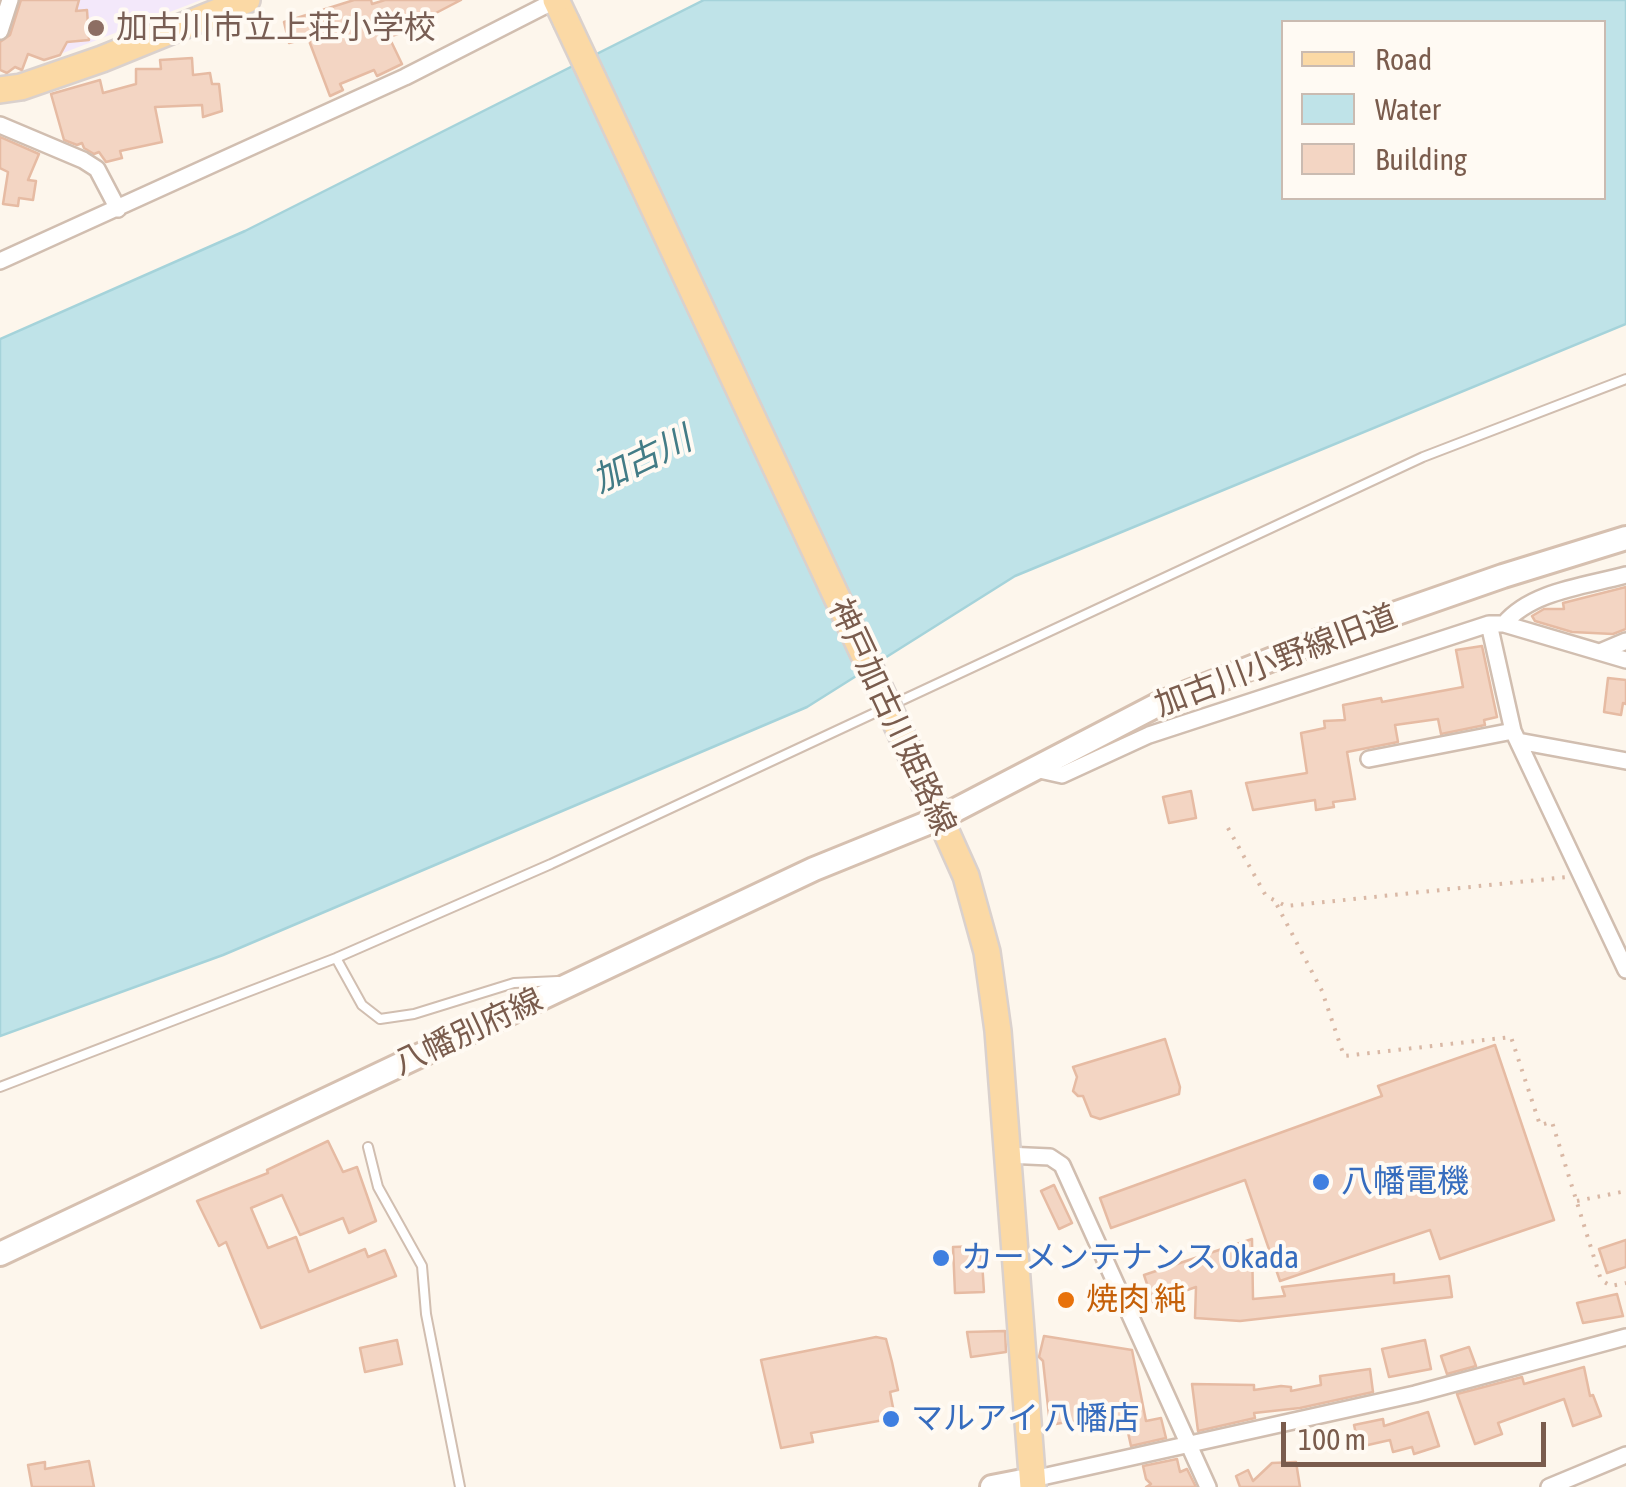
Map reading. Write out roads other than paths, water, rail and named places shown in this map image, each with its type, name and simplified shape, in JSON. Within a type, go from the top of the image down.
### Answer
[{"type":"main road","points":[[0,90],[22,87],[102,59],[246,0]]},
{"type":"main road","name":"神戸加古川姫路線","points":[[559,7],[966,876],[988,952],[998,1031],[1033,1483]]},
{"type":"main road","name":"加古川小野線旧道","points":[[940,818],[1162,703],[1331,636],[1626,538]]},
{"type":"main road","name":"八幡別府線","points":[[0,1254],[814,869],[940,818]]},
{"type":"main road","points":[[992,1487],[1033,1483]]},
{"type":"street","points":[[0,30],[10,0]]},
{"type":"street","points":[[0,261],[559,7]]},
{"type":"street","points":[[0,124],[97,169],[118,209]]},
{"type":"street","points":[[1034,769],[1062,776],[1149,734],[1496,624],[1532,602],[1626,575]]},
{"type":"street","points":[[1496,624],[1626,660]]},
{"type":"street","points":[[1496,624],[1515,736],[1626,970]]},
{"type":"street","points":[[1600,652],[1626,642]]},
{"type":"street","points":[[1369,759],[1515,736],[1626,761]]},
{"type":"street","points":[[1006,1155],[1050,1157],[1062,1165],[1208,1487]]},
{"type":"street","points":[[1033,1483],[1414,1394],[1626,1337]]},
{"type":"street","points":[[1549,1487],[1626,1455]]},
{"type":"lane","points":[[0,1087],[336,958],[772,764],[1423,456],[1626,379]]},
{"type":"lane","points":[[336,958],[362,1005],[380,1019],[414,1014],[514,983],[580,979]]},
{"type":"lane","points":[[368,1147],[378,1187],[422,1266],[426,1314],[460,1487]]},
{"type":"water","name":"加古川","points":[[704,0],[1626,0],[1626,324],[1015,576],[807,707],[223,955],[0,1036],[0,339],[245,231]]},
{"type":"place","name":"加古川市立上荘小学校","points":[[96,28]]},
{"type":"place","name":"八幡電機","points":[[1321,1182]]},
{"type":"place","name":"カーメンテナンス Okada","points":[[941,1258]]},
{"type":"place","name":"焼肉 純","points":[[1066,1300]]},
{"type":"place","name":"マルアイ 八幡店","points":[[891,1419]]}]
